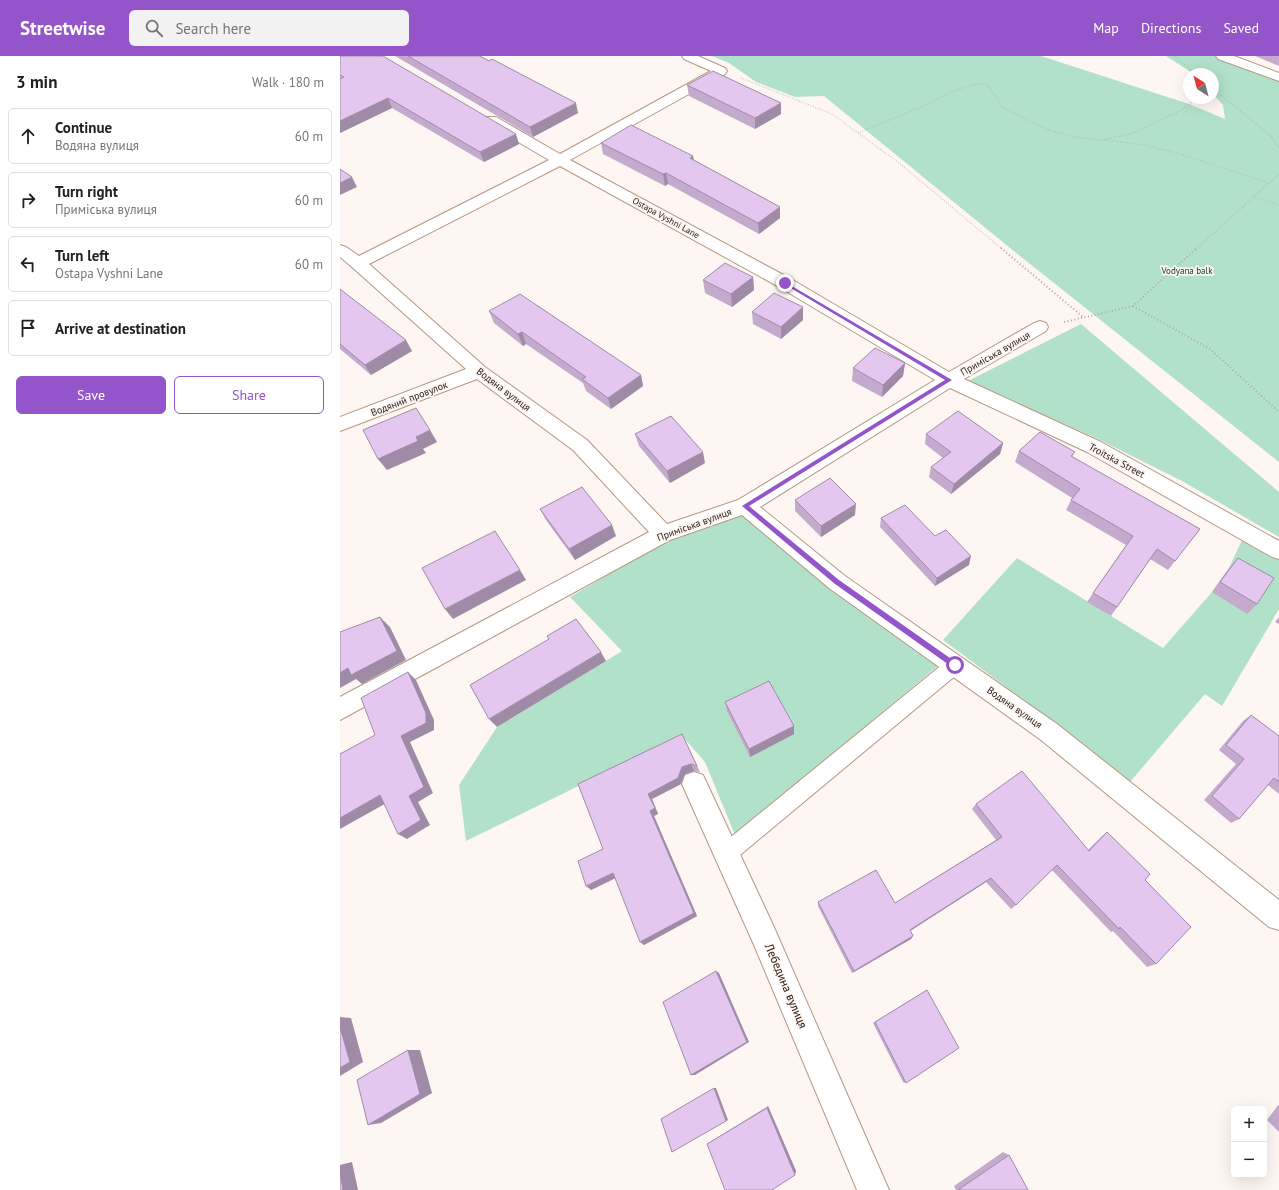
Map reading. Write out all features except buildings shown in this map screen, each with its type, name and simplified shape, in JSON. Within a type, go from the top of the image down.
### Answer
[{"type":"street","points":[[688,56],[721,71]]},
{"type":"street","points":[[1222,56],[1279,77]]},
{"type":"street","points":[[358,263],[560,160],[721,71]]},
{"type":"street","name":"Ostapa Vyshni Lane","points":[[479,113],[560,160],[785,283],[949,380]]},
{"type":"street","name":"Водяна вулиця","points":[[340,250],[358,263],[479,371],[580,445],[663,534]]},
{"type":"street","name":"Приміська вулиця","points":[[340,709],[663,534],[745,506],[949,380],[1040,327]]},
{"type":"street","name":"Водяний провулок","points":[[340,424],[479,371]]},
{"type":"street","name":"Troitska Street","points":[[949,380],[1094,447],[1279,551]]},
{"type":"street","name":"Водяна вулиця","points":[[745,506],[837,582],[1049,732],[1279,917]]},
{"type":"street","name":"Лебедина вулиця","points":[[694,784],[727,853],[786,986],[873,1190]]},
{"type":"lane","points":[[727,853],[955,665]]},
{"type":"path","points":[[1175,56],[1188,68]]},
{"type":"path","points":[[721,71],[832,114],[899,163],[1084,317]]},
{"type":"path","points":[[858,133],[932,102],[960,88],[978,82],[987,84],[1002,107],[1046,130],[1075,137],[1145,145],[1180,154],[1269,183]]},
{"type":"path","points":[[1219,94],[1270,135],[1279,148]]},
{"type":"path","points":[[1102,140],[1133,133],[1182,110],[1190,104]]},
{"type":"path","points":[[1040,327],[1133,306],[1279,174]]},
{"type":"path","points":[[1253,197],[1279,205]]},
{"type":"path","points":[[1133,306],[1210,349],[1279,412]]},
{"type":"green space","name":"Vodyana balk","points":[[712,56],[1041,56],[1183,102],[1183,104],[1189,104],[1225,119],[1223,105],[1219,101],[1219,68],[1185,68],[1166,56],[1222,56],[1279,77],[1279,462],[1010,248],[824,96],[795,97],[756,82],[729,63]]},
{"type":"green space","points":[[1081,324],[1279,492],[1279,537],[1182,481],[1096,438],[968,381]]},
{"type":"green space","points":[[746,514],[939,665],[735,835],[705,762],[683,737],[646,753],[466,841],[459,785],[497,727],[622,651],[570,597],[666,541]]},
{"type":"green space","points":[[1243,538],[1279,559],[1279,609],[1222,706],[1205,694],[1130,782],[943,640],[1017,558],[1163,648],[1212,592],[1229,568]]},
{"type":"route","points":[[785,283],[949,380],[745,506],[837,582],[955,665]]}]
